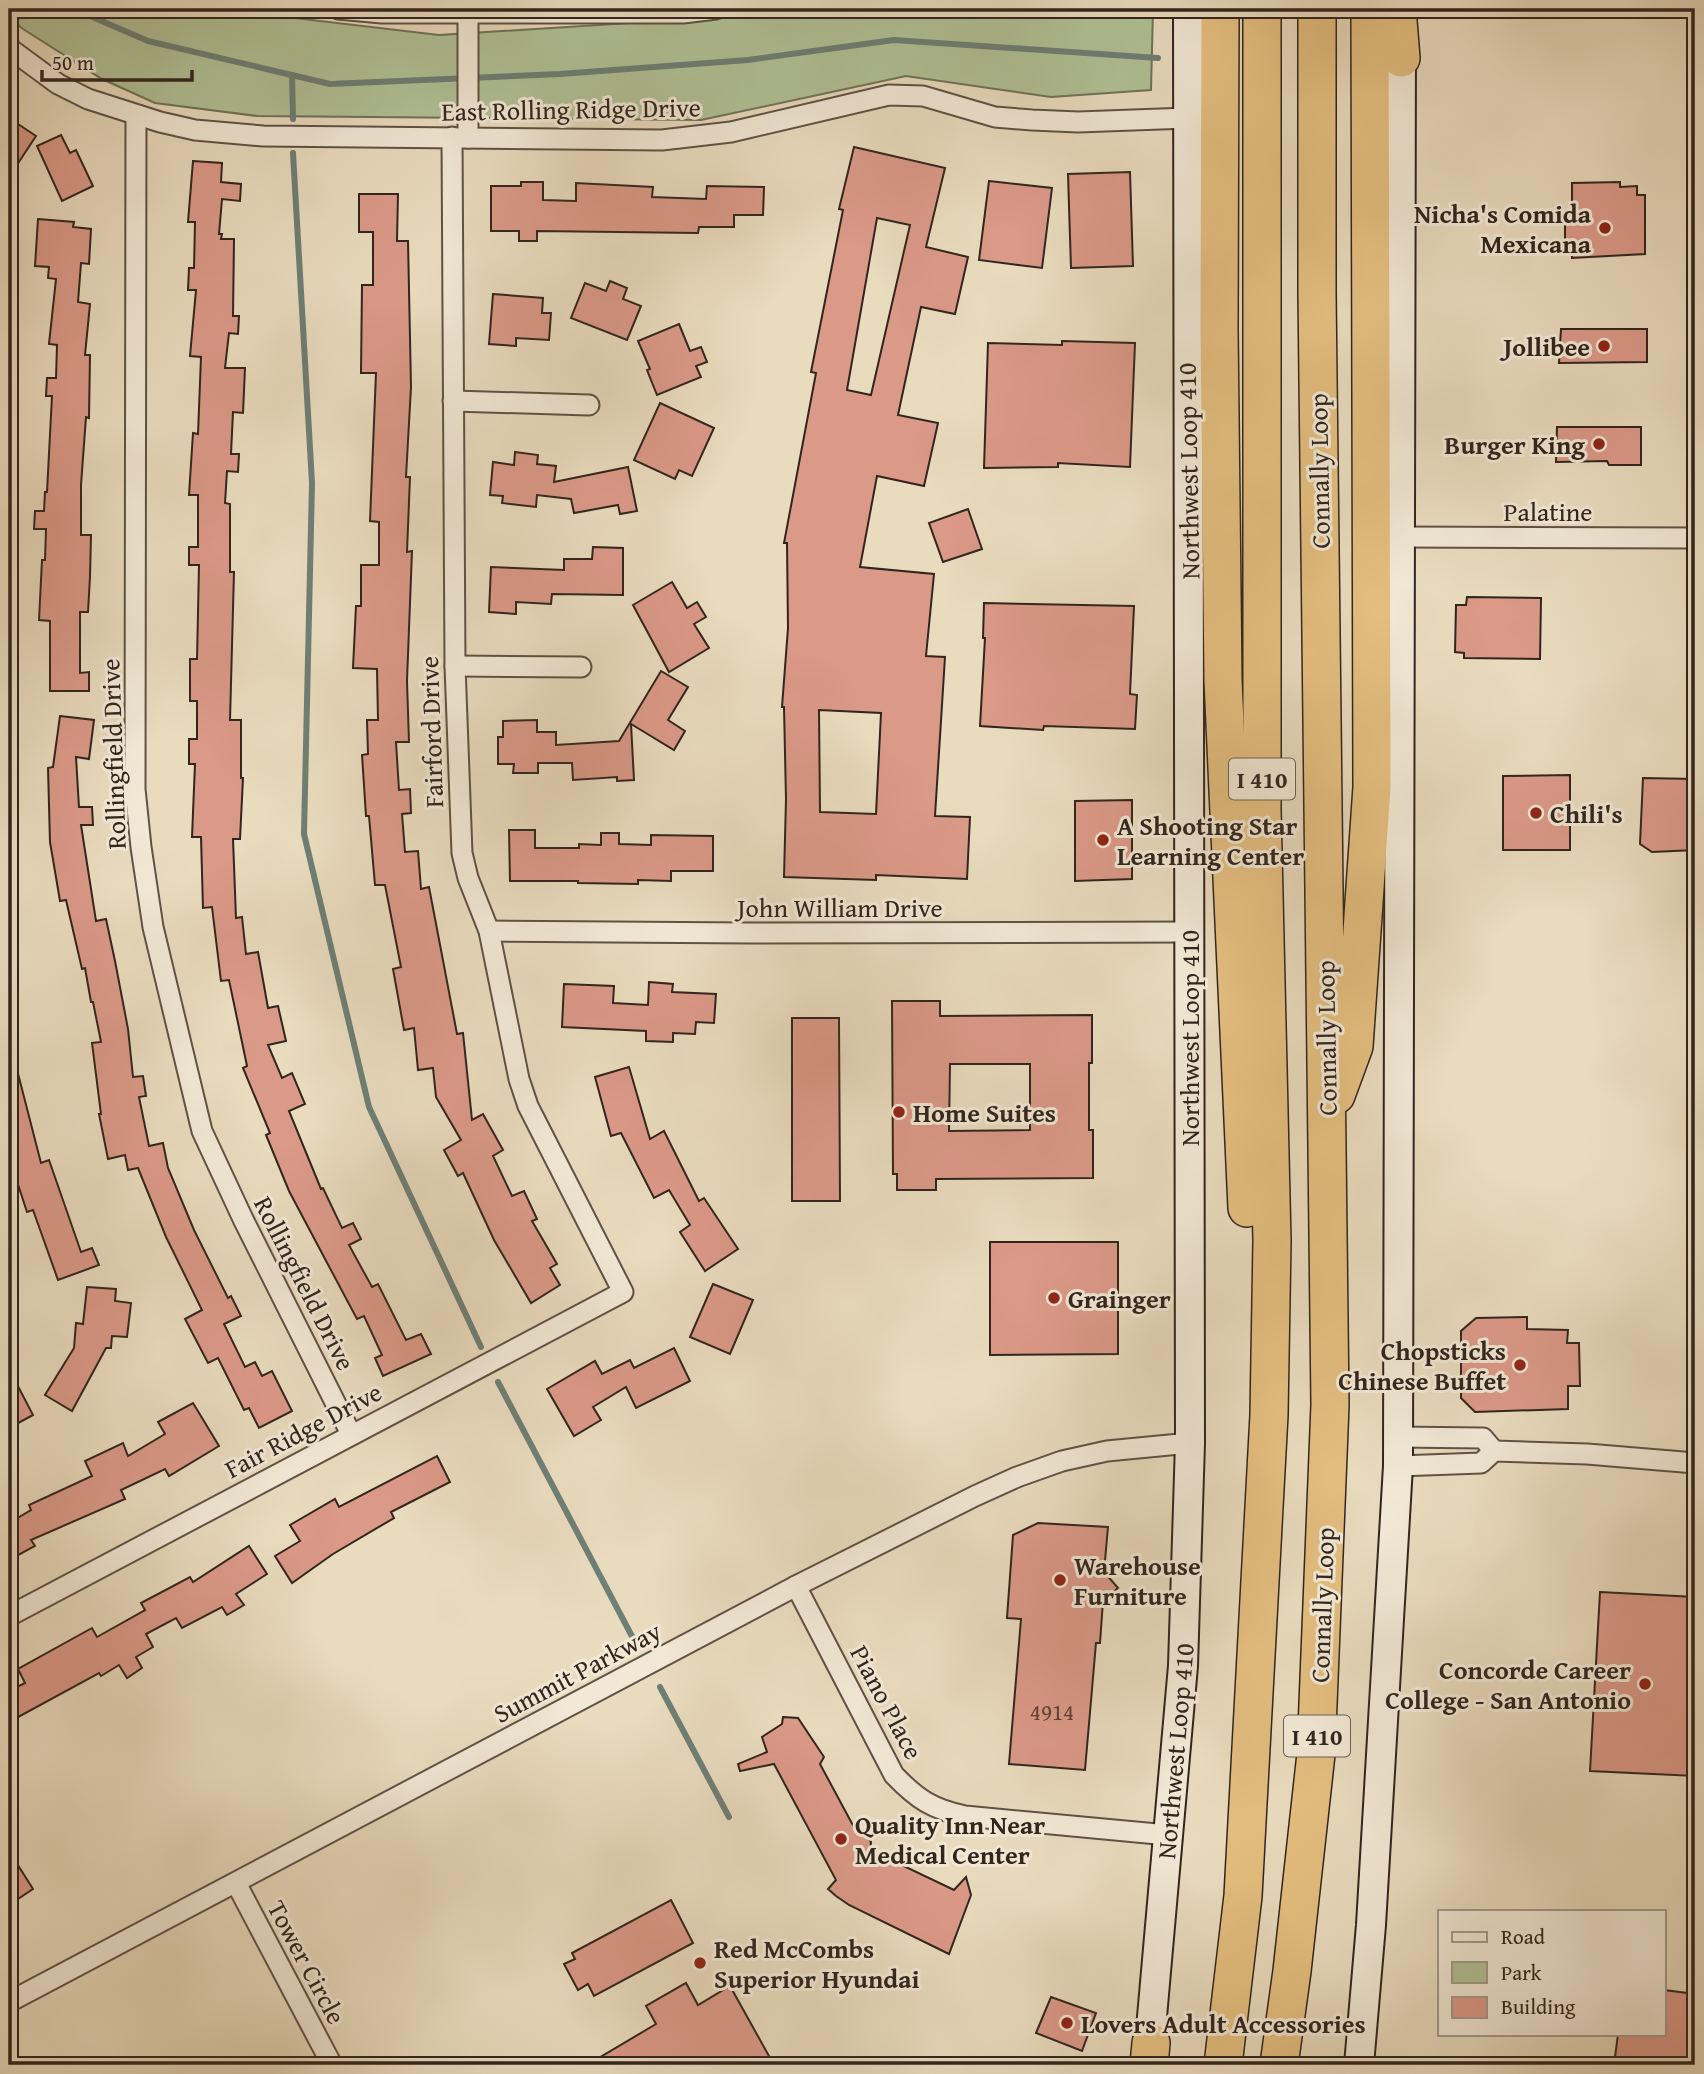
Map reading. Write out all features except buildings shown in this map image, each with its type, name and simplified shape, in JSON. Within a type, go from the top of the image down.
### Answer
[{"type":"highway","points":[[1220,9],[1219,329],[1223,680],[1262,1548]]},
{"type":"highway","name":"I 410","points":[[1223,2065],[1243,1896],[1269,1415],[1272,1241],[1262,809],[1262,9]]},
{"type":"highway","name":"Connally Loop","points":[[1279,2065],[1316,1754],[1330,1405],[1317,9]]},
{"type":"highway","points":[[1328,1119],[1354,1046],[1372,787],[1370,9]]},
{"type":"highway","points":[[1399,9],[1401,58]]},
{"type":"main road","name":"Northwest Loop 410","points":[[1149,2058],[1183,1666],[1190,1443],[1188,9]]},
{"type":"main road","points":[[1359,2065],[1371,1925],[1398,1466],[1401,58]]},
{"type":"street","points":[[338,9],[382,13],[468,10],[683,13],[716,9]]},
{"type":"street","name":"Fairford Drive","points":[[468,10],[469,106],[460,137],[453,401],[455,666],[462,853],[468,878],[489,931],[519,1079],[528,1106],[623,1292]]},
{"type":"street","name":"East Rolling Ridge Drive","points":[[9,48],[58,84],[88,99],[195,130],[263,136],[662,140],[731,132],[889,95],[923,96],[995,117],[1032,120],[1078,122],[1188,118]]},
{"type":"street","name":"Rollingfield Drive","points":[[136,115],[135,789],[153,927],[202,1131],[351,1434]]},
{"type":"street","points":[[453,401],[589,405]]},
{"type":"street","name":"Palatine","points":[[1401,537],[1695,538]]},
{"type":"street","points":[[455,666],[581,667]]},
{"type":"street","name":"John William Drive","points":[[489,931],[1190,932]]},
{"type":"street","name":"Fair Ridge Drive","points":[[9,1616],[623,1292]]},
{"type":"street","points":[[1398,1437],[1483,1438],[1494,1451]]},
{"type":"street","name":"Summit Parkway","points":[[9,2002],[796,1586],[1017,1477],[1062,1461],[1107,1451],[1190,1443]]},
{"type":"street","points":[[1398,1466],[1481,1463],[1494,1451],[1587,1454],[1695,1463]]},
{"type":"street","name":"Piano Place","points":[[796,1586],[894,1775],[914,1797],[941,1811],[965,1816],[1168,1835]]},
{"type":"street","name":"Tower Circle","points":[[236,1883],[332,2065]]},
{"type":"green space","points":[[9,9],[238,9],[251,13],[439,35],[741,16],[775,9],[1153,9],[1151,90],[1051,97],[906,76],[701,120],[257,116],[155,103],[102,79],[23,29],[9,18]]},
{"type":"waterway","points":[[74,9],[148,41],[330,84],[560,74],[748,60],[894,40],[1158,58]]},
{"type":"waterway","points":[[292,75],[293,119]]},
{"type":"waterway","points":[[293,153],[312,483],[304,834],[369,1107],[481,1347]]},
{"type":"waterway","points":[[498,1382],[635,1642]]},
{"type":"waterway","points":[[660,1687],[729,1817]]},
{"type":"place","name":"Nicha's Comida Mexicana","points":[[1605,228]]},
{"type":"place","name":"Jollibee","points":[[1604,346]]},
{"type":"place","name":"Burger King","points":[[1599,444]]},
{"type":"place","name":"Chili's","points":[[1536,813]]},
{"type":"place","name":"A Shooting Star Learning Center","points":[[1103,840]]},
{"type":"place","name":"Home Suites","points":[[899,1112]]},
{"type":"place","name":"Grainger","points":[[1054,1298]]},
{"type":"place","name":"Chopsticks Chinese Buffet","points":[[1520,1365]]},
{"type":"place","name":"Warehouse Furniture","points":[[1060,1580]]},
{"type":"place","name":"Concorde Career College - San Antonio","points":[[1645,1684]]},
{"type":"place","name":"Quality Inn Near Medical Center","points":[[841,1839]]},
{"type":"place","name":"Red McCombs Superior Hyundai","points":[[700,1963]]},
{"type":"place","name":"Lovers Adult Accessories","points":[[1067,2023]]}]
